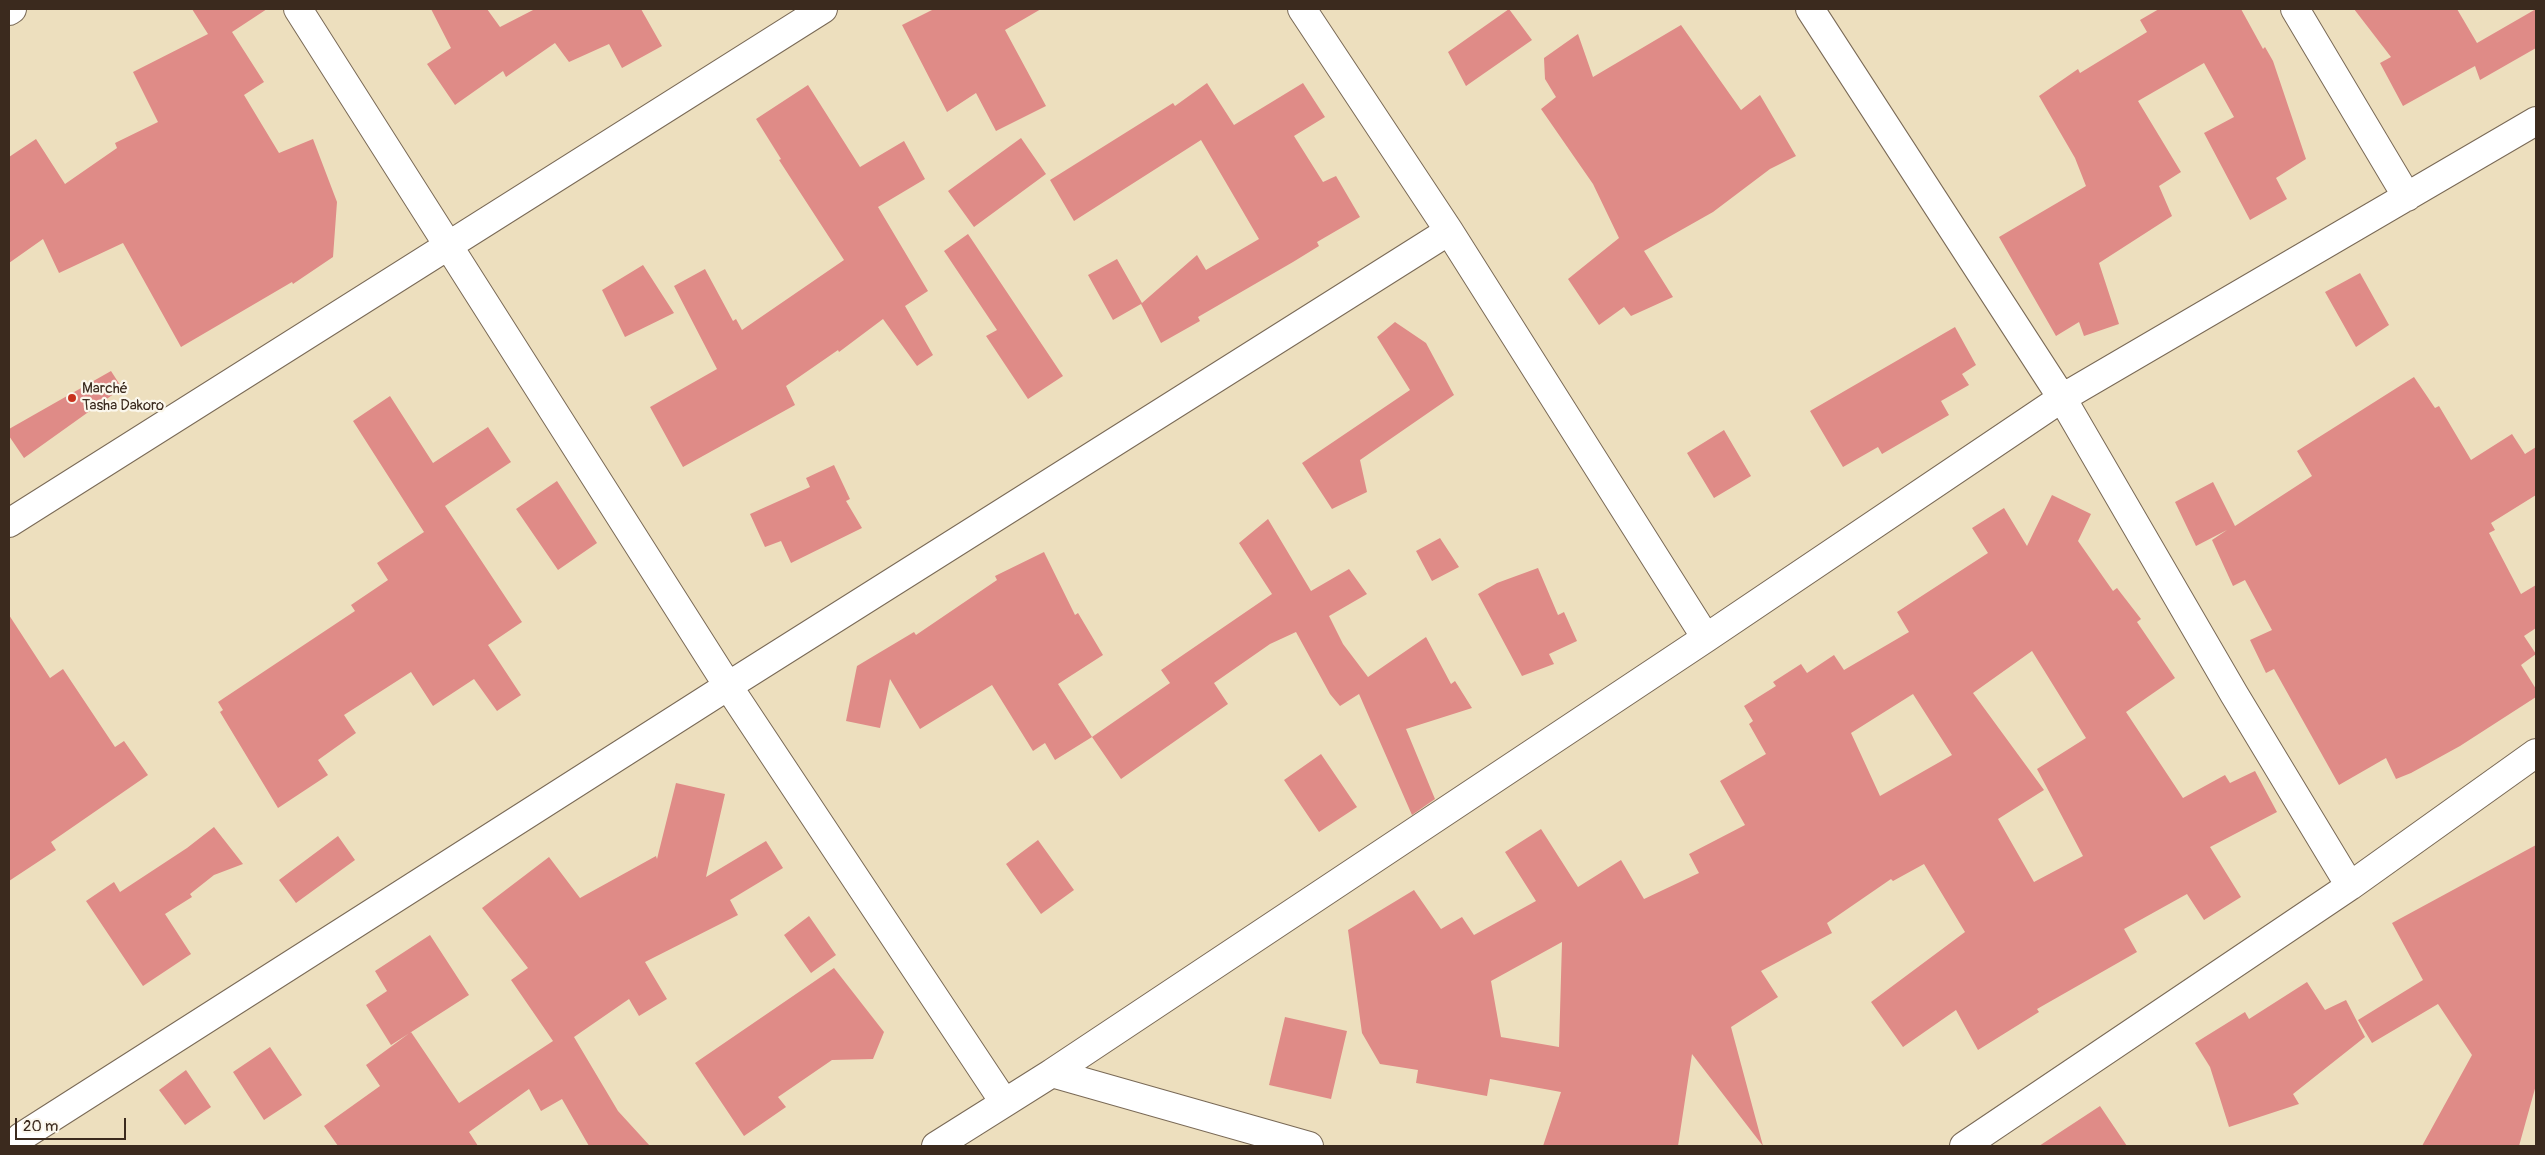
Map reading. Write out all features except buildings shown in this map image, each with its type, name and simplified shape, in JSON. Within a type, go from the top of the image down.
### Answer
[{"type":"street","points":[[298,9],[728,686],[1004,1102]]},
{"type":"street","points":[[9,523],[448,244],[823,9]]},
{"type":"street","points":[[1302,9],[1449,231],[1706,638]]},
{"type":"street","points":[[1810,9],[2062,398],[2234,694],[2350,886]]},
{"type":"street","points":[[2295,9],[2407,197]]},
{"type":"street","points":[[936,1146],[972,1134],[1004,1102],[1052,1073],[1706,638],[2062,398],[2536,121]]},
{"type":"street","points":[[19,1134],[1449,231]]},
{"type":"street","points":[[1964,1146],[2350,886],[2536,754]]},
{"type":"street","points":[[1052,1073],[1309,1146]]},
{"type":"place","name":"Marché Tasha Dakoro","points":[[72,398]]}]
